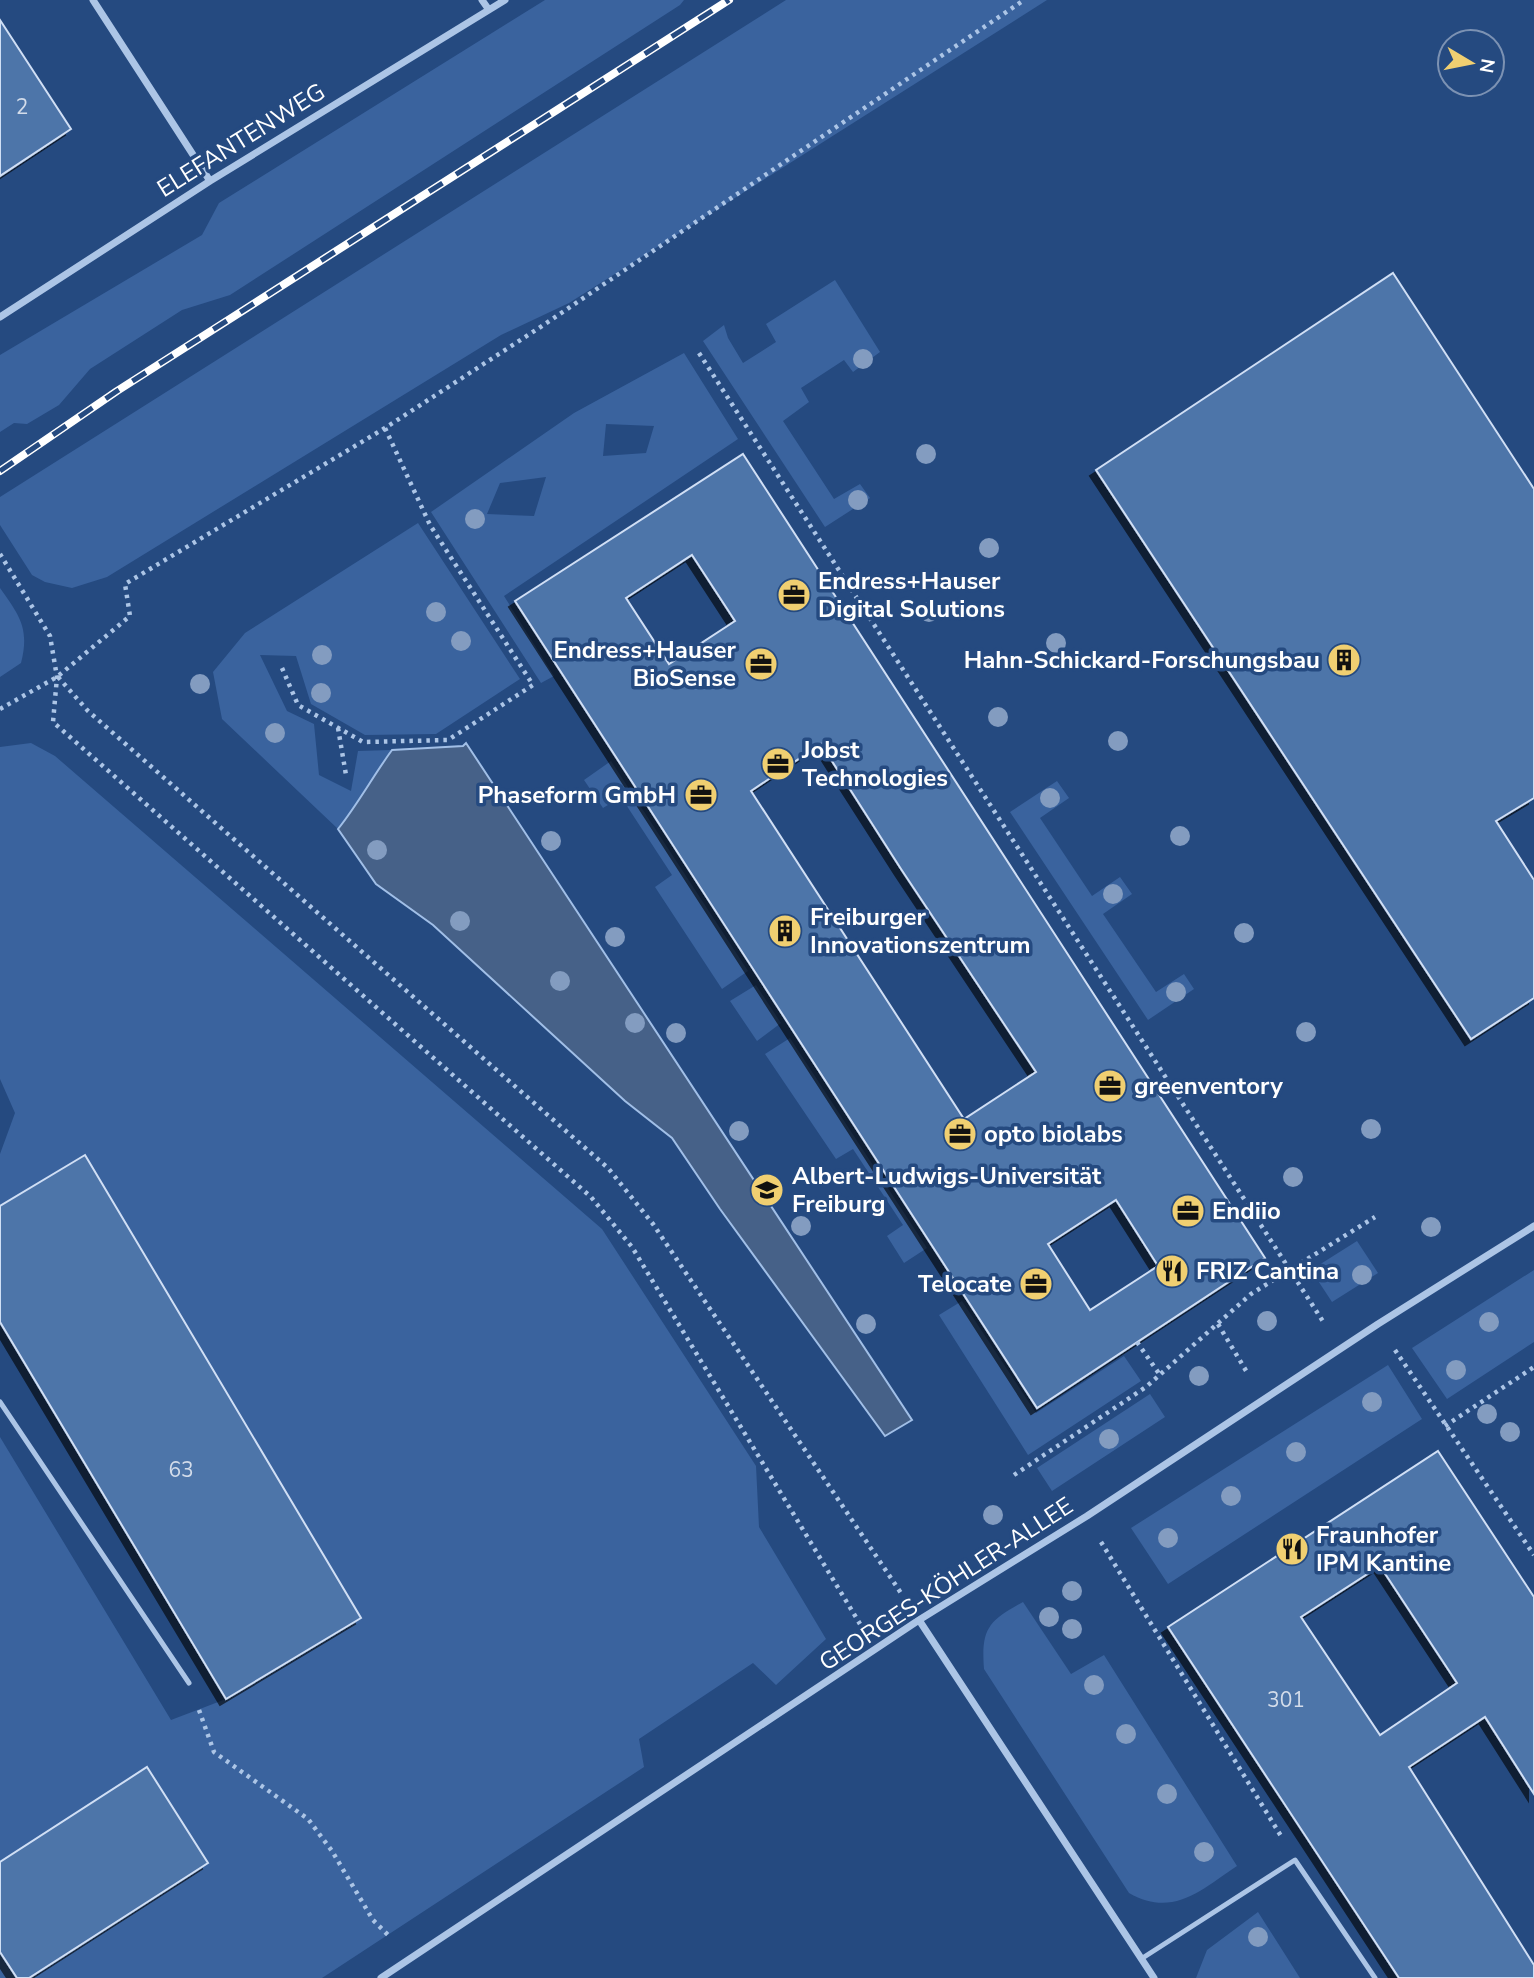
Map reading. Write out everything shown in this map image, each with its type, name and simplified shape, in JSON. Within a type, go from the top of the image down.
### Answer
[{"type":"street","points":[[93,0],[210,181]]},
{"type":"street","points":[[482,0],[489,10]]},
{"type":"street","name":"ELEFANTENWEG","points":[[0,317],[210,181],[505,0]]},
{"type":"street","name":"GEORGES-KÖHLER-ALLEE","points":[[381,1978],[919,1620],[1087,1516],[1341,1348],[1534,1226]]},
{"type":"street","points":[[919,1620],[1154,1978]]},
{"type":"lane","points":[[0,1402],[189,1683]]},
{"type":"lane","points":[[1141,1959],[1295,1860],[1375,1978]]},
{"type":"path","points":[[0,709],[57,677],[130,616],[125,584],[385,428],[551,320],[1024,0]]},
{"type":"path","points":[[699,353],[1341,1348]]},
{"type":"path","points":[[282,668],[298,705],[363,742],[448,740],[533,685],[429,525],[385,428]]},
{"type":"path","points":[[0,554],[50,636],[57,677],[53,722],[591,1197],[632,1247],[876,1650]]},
{"type":"path","points":[[57,677],[88,711],[608,1168],[653,1224],[919,1620]]},
{"type":"path","points":[[337,727],[345,775]]},
{"type":"path","points":[[1014,1475],[1146,1387],[1251,1294],[1375,1217]]},
{"type":"path","points":[[1217,1324],[1265,1400]]},
{"type":"path","points":[[1378,1324],[1534,1555]]},
{"type":"path","points":[[1137,1342],[1160,1375]]},
{"type":"path","points":[[1446,1426],[1534,1367]]},
{"type":"path","points":[[1087,1516],[1113,1565],[1295,1860]]},
{"type":"path","points":[[189,1683],[214,1752],[308,1819],[332,1851],[373,1920],[411,1958]]},
{"type":"shaded area","points":[[545,0],[684,0],[230,295],[182,310],[90,369],[59,405],[27,424],[14,423],[0,432],[0,355],[202,235],[219,203]]},
{"type":"shaded area","points":[[786,0],[1047,0],[569,303],[501,335],[107,577],[72,588],[45,582],[32,575],[0,525],[0,497]]},
{"type":"shaded area","points":[[835,280],[880,352],[853,372],[844,360],[801,388],[809,402],[783,421],[834,499],[860,484],[870,498],[825,527],[703,341],[724,325],[728,338],[743,363],[776,342],[766,324]]},
{"type":"shaded area","points":[[684,353],[738,439],[504,596],[554,676],[541,683],[431,512],[574,413]],"holes":[[[606,424],[654,426],[646,453],[603,456]],[[546,477],[534,516],[487,514],[500,483]]]},
{"type":"shaded area","points":[[418,523],[520,679],[436,734],[365,735],[311,704],[296,656],[260,655],[287,711],[314,724],[319,775],[351,791],[358,751],[392,750],[338,829],[222,719],[213,672],[245,633]]},
{"type":"shaded area","points":[[0,588],[21,622],[24,640],[21,663],[0,677]]},
{"type":"shaded area","points":[[31,743],[55,756],[602,1229],[756,1466],[759,1527],[826,1639],[776,1685],[753,1663],[639,1739],[644,1767],[322,1978],[0,1978],[0,1437],[171,1720],[226,1699],[361,1618],[85,1155],[0,1206],[0,1154],[15,1113],[0,1079],[0,747]]},
{"type":"shaded area","points":[[466,743],[912,1420],[885,1436],[720,1209],[672,1138],[625,1101],[433,925],[376,884],[338,829],[392,750],[463,746]]},
{"type":"shaded area","points":[[611,761],[748,971],[722,989],[655,887],[672,875],[621,797],[603,808],[584,780]]},
{"type":"shaded area","points":[[1057,781],[1069,798],[1040,818],[1092,896],[1120,877],[1132,894],[1103,914],[1156,992],[1184,974],[1194,989],[1148,1020],[1010,812]]},
{"type":"shaded area","points":[[756,985],[781,1023],[757,1041],[730,1001]]},
{"type":"shaded area","points":[[790,1038],[927,1248],[904,1263],[887,1236],[903,1225],[853,1149],[836,1159],[765,1054]]},
{"type":"shaded area","points":[[1357,1241],[1378,1273],[1332,1302],[1311,1270]]},
{"type":"shaded area","points":[[1534,1270],[1534,1342],[1447,1399],[1412,1348]]},
{"type":"shaded area","points":[[962,1301],[1036,1413],[1124,1356],[1141,1381],[1028,1455],[939,1315]]},
{"type":"shaded area","points":[[1388,1365],[1422,1419],[1168,1584],[1131,1528]]},
{"type":"shaded area","points":[[1150,1394],[1165,1417],[1052,1491],[1037,1468]]},
{"type":"shaded area","points":[[1023,1602],[1071,1674],[1104,1655],[1237,1866],[1199,1892],[1173,1902],[1159,1903],[1129,1893],[984,1669],[984,1644],[989,1628],[994,1621]]},
{"type":"shaded area","points":[[1258,1912],[1300,1978],[1196,1978],[1207,1950]]},
{"type":"building","points":[[0,20],[71,129],[0,176]]},
{"type":"building","name":"Hahn-Schickard-Forschungsbau","points":[[1393,273],[1534,489],[1534,798],[1496,821],[1534,880],[1534,998],[1471,1039],[1096,470]]},
{"type":"building","name":"Freiburger Innovationszentrum","points":[[743,454],[1265,1258],[1037,1408],[515,601]],"holes":[[[692,555],[735,621],[669,664],[626,598]],[[821,744],[1036,1072],[964,1119],[751,791]],[[1116,1200],[1158,1266],[1090,1310],[1048,1244]]]},
{"type":"building","points":[[85,1155],[361,1618],[226,1699],[0,1322],[0,1206]]},
{"type":"building","points":[[1438,1451],[1534,1597],[1534,1794],[1485,1717],[1409,1767],[1534,1965],[1534,1978],[1399,1978],[1168,1627]],"holes":[[[1380,1566],[1457,1683],[1380,1735],[1301,1617]]]},
{"type":"building","points":[[147,1767],[208,1863],[29,1978],[17,1978],[0,1952],[0,1862]]},
{"type":"railway","points":[[0,471],[117,391],[729,0]]},
{"type":"place","name":"Endress+Hauser Digital Solutions","points":[[794,595]]},
{"type":"place","name":"Hahn-Schickard-Forschungsbau","points":[[1344,660]]},
{"type":"place","name":"Endress+Hauser BioSense","points":[[761,664]]},
{"type":"place","name":"Jobst Technologies","points":[[778,764]]},
{"type":"place","name":"Phaseform GmbH","points":[[701,795]]},
{"type":"place","name":"Freiburger Innovationszentrum","points":[[785,931]]},
{"type":"place","name":"greenventory","points":[[1110,1086]]},
{"type":"place","name":"opto biolabs","points":[[960,1134]]},
{"type":"place","name":"Albert-Ludwigs-Universität Freiburg","points":[[767,1190]]},
{"type":"place","name":"Endiio","points":[[1188,1211]]},
{"type":"place","name":"FRIZ Cantina","points":[[1172,1271]]},
{"type":"place","name":"Telocate","points":[[1036,1284]]},
{"type":"place","name":"Fraunhofer IPM Kantine","points":[[1292,1549]]}]
